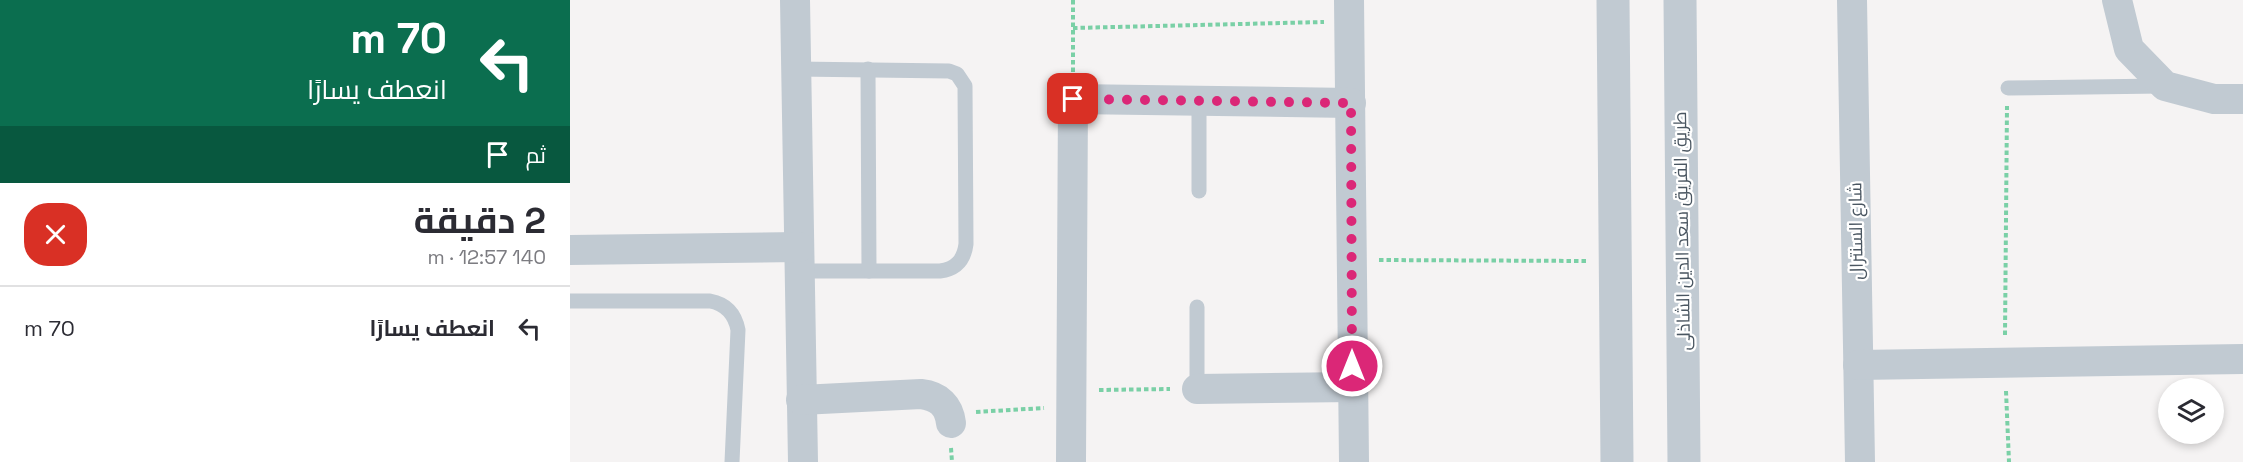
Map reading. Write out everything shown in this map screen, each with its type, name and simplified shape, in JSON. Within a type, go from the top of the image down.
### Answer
[{"type":"street","points":[[795,0],[802,462]]},
{"type":"street","points":[[1613,0],[1617,462]]},
{"type":"street","name":"طريق الفريق سعد الدين الشاذلى","points":[[1680,0],[1684,462]]},
{"type":"street","name":"شارع السنترال","points":[[1852,0],[1860,462]]},
{"type":"street","points":[[2117,0],[2129,50],[2165,86],[2214,99],[2243,99]]},
{"type":"street","points":[[1349,11],[1353,462]]},
{"type":"street","points":[[1071,462],[1073,99],[1351,103]]},
{"type":"street","points":[[570,250],[799,259]]},
{"type":"street","points":[[1858,365],[2243,359]]},
{"type":"street","points":[[1197,389],[1352,387]]},
{"type":"street","points":[[801,400],[921,394],[939,399],[950,419]]},
{"type":"lane","points":[[796,69],[949,71],[962,79],[965,94],[966,244],[962,260],[948,270],[940,271],[869,271],[799,259]]},
{"type":"lane","points":[[868,69],[869,271]]},
{"type":"lane","points":[[2008,88],[2165,86]]},
{"type":"lane","points":[[1199,101],[1199,191]]},
{"type":"lane","points":[[570,301],[710,301],[726,307],[732,313],[738,330],[732,462]]},
{"type":"lane","points":[[1197,307],[1197,389]]},
{"type":"path","points":[[1073,0],[1073,99]]},
{"type":"path","points":[[1073,28],[1349,11]]},
{"type":"path","points":[[2008,88],[2005,363],[2009,462]]},
{"type":"path","points":[[1351,260],[1616,261]]},
{"type":"path","points":[[950,419],[1071,398],[1197,389]]},
{"type":"route","points":[[1073,99],[1351,103],[1352,366]]}]
